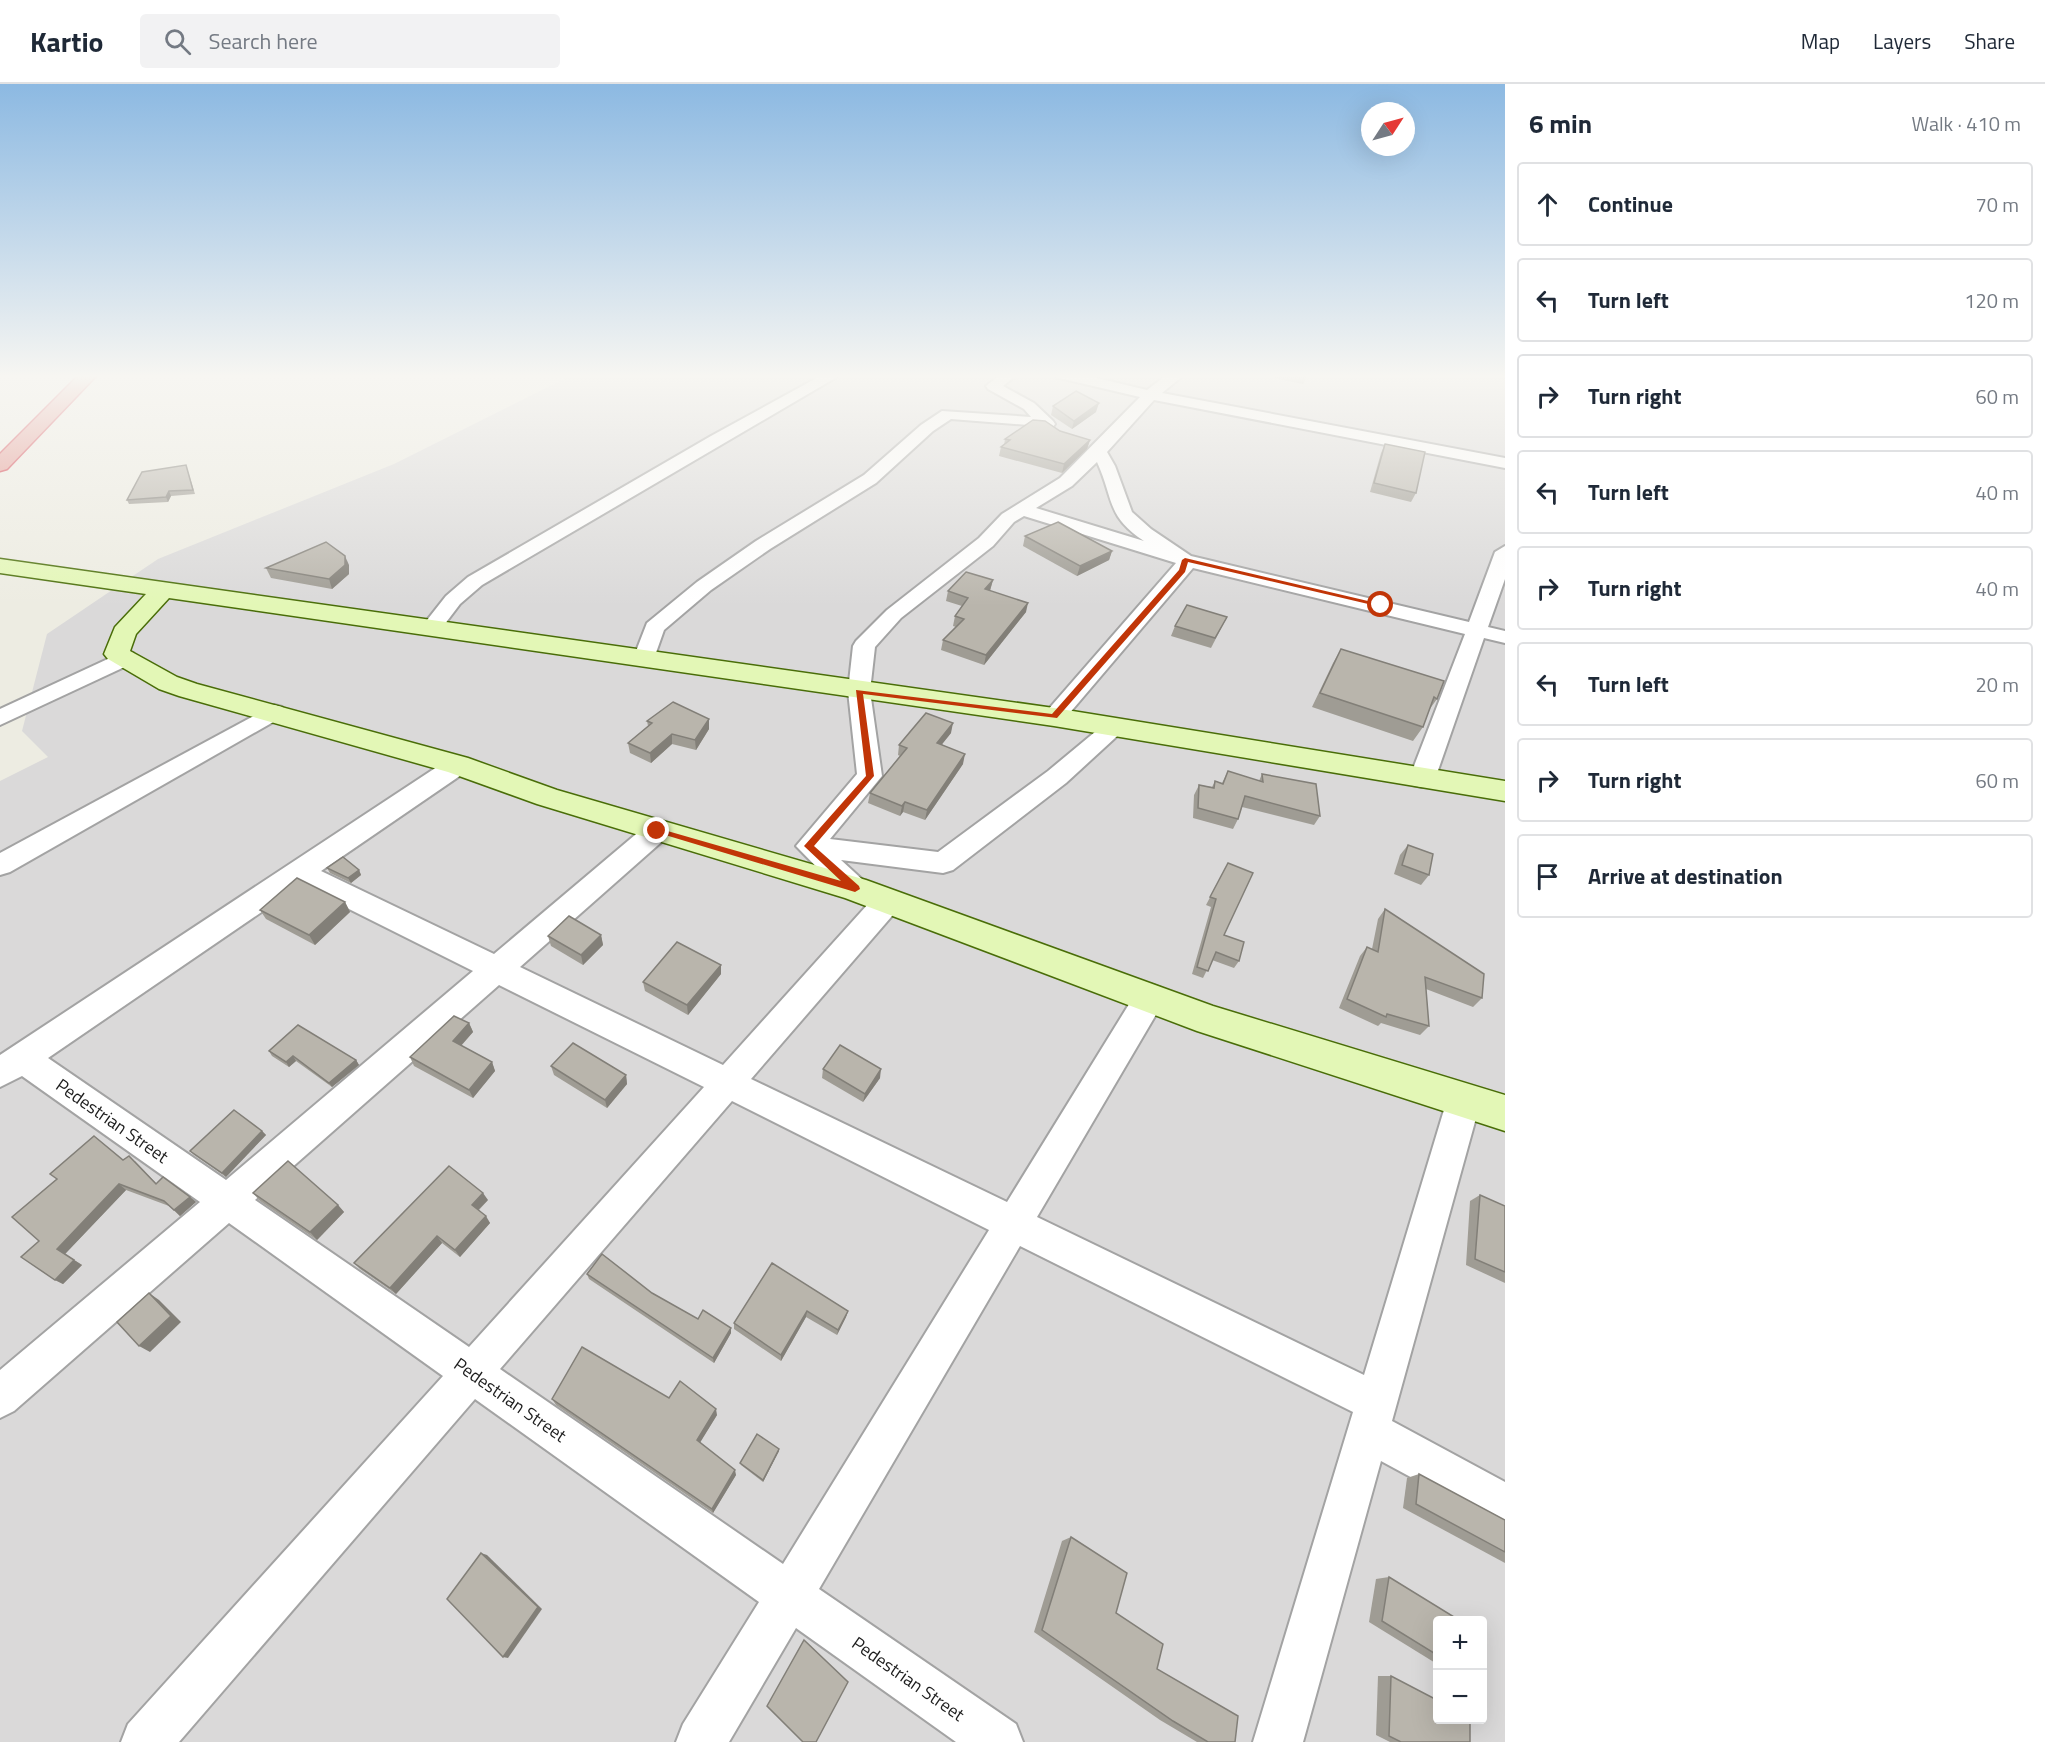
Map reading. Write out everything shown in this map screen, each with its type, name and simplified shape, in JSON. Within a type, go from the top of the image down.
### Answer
[{"type":"highway","points":[[0,465],[13,451]]},
{"type":"main road","points":[[0,566],[859,691],[1054,717],[1422,780],[1505,791]]},
{"type":"main road","points":[[163,590],[124,632],[117,654],[168,683],[458,765],[547,797],[872,895],[1210,1020],[1505,1113]]},
{"type":"street","points":[[431,629],[453,600],[475,581],[696,451]]},
{"type":"street","points":[[644,659],[654,627],[704,586],[763,545],[870,478],[900,451]]},
{"type":"street","points":[[809,846],[870,776],[859,691],[864,646],[874,632],[931,583],[986,542],[1008,518],[1066,482],[1093,451]]},
{"type":"street","points":[[1101,451],[1107,462],[1108,476],[1126,516],[1185,560]]},
{"type":"street","points":[[1444,451],[1505,463]]},
{"type":"street","points":[[1020,509],[1185,560],[1505,637]]},
{"type":"street","points":[[1422,780],[1505,552]]},
{"type":"street","points":[[1054,717],[1182,571],[1185,560]]},
{"type":"street","points":[[0,718],[125,658]]},
{"type":"street","points":[[0,865],[274,712]]},
{"type":"street","points":[[809,846],[943,863],[1057,777],[1115,727]]},
{"type":"street","points":[[11,1065],[458,765]]},
{"type":"street","points":[[0,1397],[657,831]]},
{"type":"street","points":[[146,1742],[728,1083],[872,895],[809,846]]},
{"type":"street","points":[[299,872],[1013,1223],[1372,1417],[1505,1506]]},
{"type":"street","points":[[701,1742],[1150,998]]},
{"type":"street","name":"Pedestrian Street","points":[[11,1065],[227,1202],[998,1742]]},
{"type":"street","points":[[1278,1742],[1464,1100]]},
{"type":"shaded area","points":[[419,451],[1505,451],[1505,1742],[0,1742],[0,781],[48,757],[22,731],[47,634],[158,559],[394,464]]},
{"type":"building","points":[[1017,451],[1078,451],[1064,464]]},
{"type":"building","points":[[1383,451],[1425,452],[1416,493],[1374,483]]},
{"type":"building","points":[[186,465],[193,490],[169,491],[166,497],[127,500],[142,472]]},
{"type":"building","points":[[1058,522],[1112,551],[1080,566],[1025,536]]},
{"type":"building","points":[[326,542],[345,556],[345,565],[329,579],[266,568]]},
{"type":"building","points":[[966,572],[993,580],[985,589],[1028,603],[986,655],[943,640],[964,619],[955,616],[968,598],[948,591]]},
{"type":"building","points":[[1187,605],[1227,617],[1215,638],[1175,626]]},
{"type":"building","points":[[1341,649],[1444,681],[1437,699],[1434,697],[1423,727],[1320,693]]},
{"type":"building","points":[[673,702],[709,719],[695,740],[672,734],[650,753],[628,743],[652,723],[647,721]]},
{"type":"building","points":[[926,713],[953,723],[937,743],[965,754],[927,810],[905,802],[902,806],[870,793],[907,748],[899,745]]},
{"type":"building","points":[[1228,771],[1263,782],[1262,774],[1316,784],[1320,816],[1245,796],[1238,819],[1198,808],[1199,785],[1214,788],[1215,781],[1223,784]]},
{"type":"building","points":[[1408,845],[1433,854],[1429,875],[1402,865]]},
{"type":"building","points":[[343,857],[359,870],[348,878],[327,868]]},
{"type":"building","points":[[1228,863],[1253,873],[1224,935],[1244,942],[1239,961],[1216,952],[1208,971],[1197,967],[1216,899],[1210,897]]},
{"type":"building","points":[[297,878],[345,902],[309,935],[260,910]]},
{"type":"building","points":[[1385,909],[1484,974],[1482,998],[1425,977],[1429,1026],[1387,1014],[1386,1017],[1347,999],[1367,947],[1378,952]]},
{"type":"building","points":[[569,916],[601,935],[581,955],[548,936]]},
{"type":"building","points":[[677,942],[721,965],[687,1005],[643,982]]},
{"type":"building","points":[[454,1016],[469,1023],[453,1041],[492,1062],[469,1090],[410,1057]]},
{"type":"building","points":[[298,1025],[356,1060],[329,1083],[293,1056],[286,1062],[269,1051]]},
{"type":"building","points":[[573,1043],[626,1075],[605,1100],[551,1066]]},
{"type":"building","points":[[840,1045],[881,1069],[865,1094],[823,1069]]},
{"type":"building","points":[[234,1110],[262,1131],[222,1173],[190,1151]]},
{"type":"building","points":[[94,1136],[123,1160],[129,1156],[156,1184],[163,1177],[190,1197],[174,1210],[164,1201],[119,1184],[57,1249],[74,1260],[55,1280],[21,1257],[39,1241],[12,1217],[57,1179],[50,1174]]},
{"type":"building","points":[[288,1161],[338,1205],[310,1232],[253,1193]]},
{"type":"building","points":[[449,1166],[483,1193],[472,1205],[486,1216],[455,1250],[437,1236],[390,1288],[354,1263]]},
{"type":"building","points":[[1480,1195],[1505,1206],[1505,1272],[1475,1259]]},
{"type":"building","points":[[602,1254],[652,1293],[698,1319],[703,1310],[731,1328],[713,1358],[587,1274]]},
{"type":"building","points":[[772,1263],[848,1311],[838,1330],[807,1311],[781,1355],[734,1323]]},
{"type":"building","points":[[149,1293],[171,1316],[139,1346],[117,1322]]},
{"type":"building","points":[[582,1347],[669,1398],[680,1381],[716,1409],[697,1440],[735,1470],[712,1509],[552,1399]]},
{"type":"building","points":[[757,1434],[779,1449],[763,1480],[740,1463]]},
{"type":"building","points":[[1419,1474],[1505,1520],[1505,1552],[1416,1504]]},
{"type":"building","points":[[1071,1537],[1127,1573],[1116,1613],[1163,1644],[1157,1669],[1238,1716],[1235,1742],[1208,1742],[1173,1721],[1042,1630]]},
{"type":"building","points":[[481,1553],[538,1607],[503,1657],[447,1599]]},
{"type":"building","points":[[1389,1577],[1452,1616],[1433,1616],[1433,1653],[1382,1621]]},
{"type":"building","points":[[804,1640],[848,1682],[816,1742],[803,1742],[767,1706]]},
{"type":"building","points":[[1391,1676],[1433,1698],[1433,1724],[1470,1724],[1470,1742],[1401,1742],[1389,1736]]},
{"type":"route","points":[[657,831],[855,889],[809,846],[870,776],[859,691],[963,703],[1054,717],[1182,571],[1186,564],[1185,560],[1381,605]]}]
